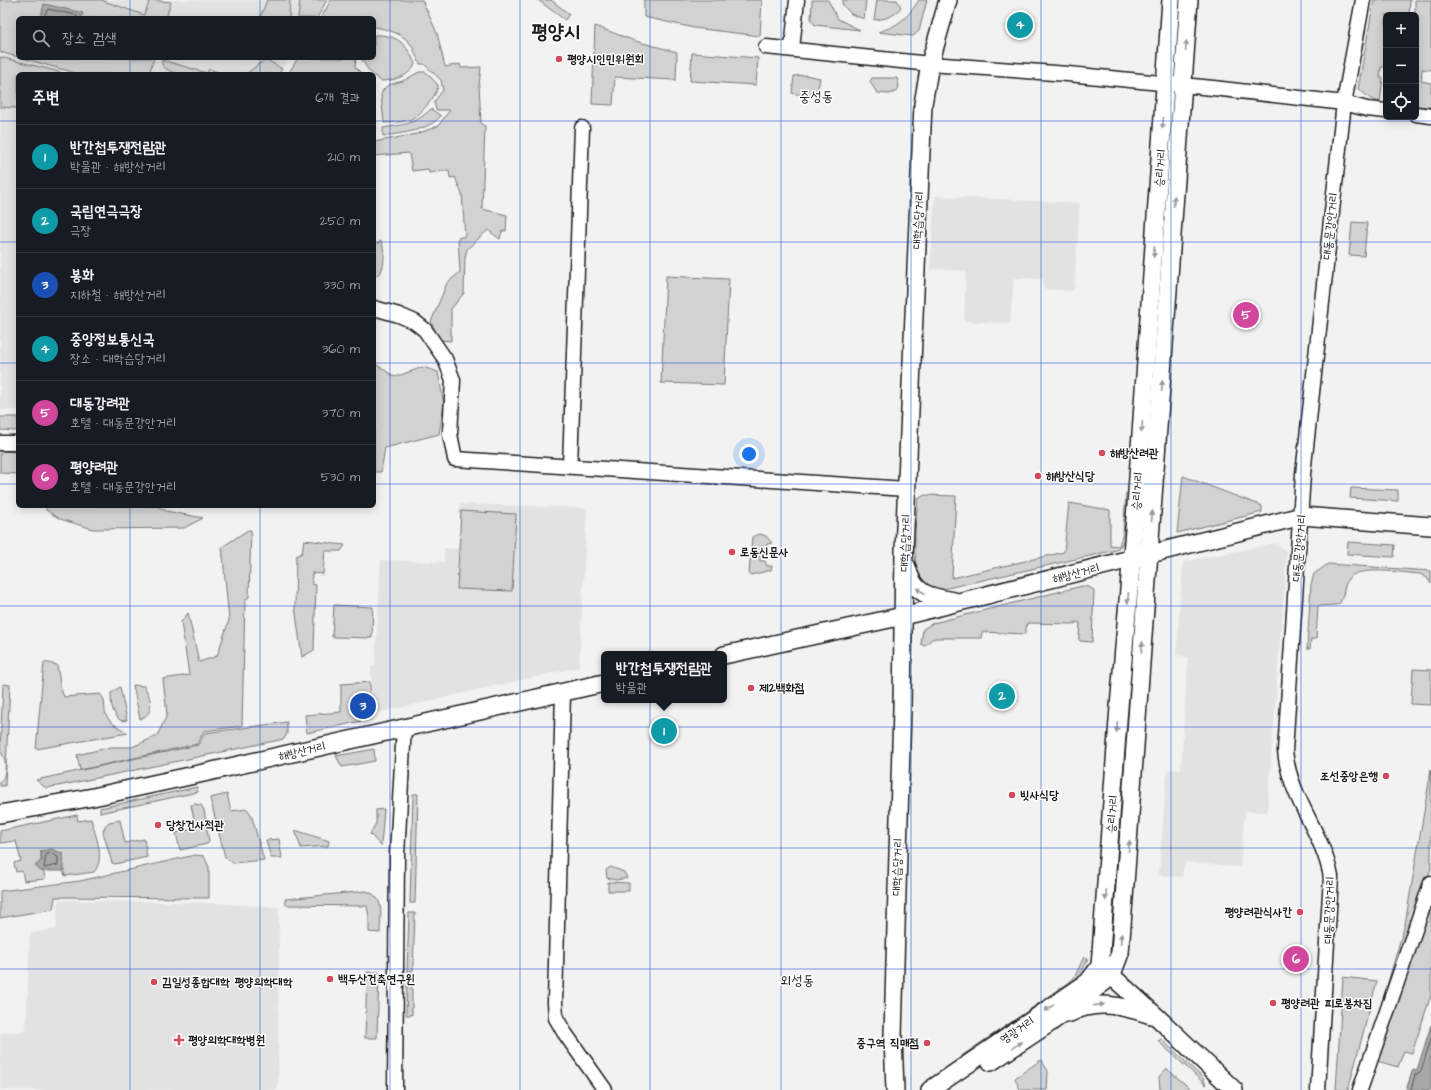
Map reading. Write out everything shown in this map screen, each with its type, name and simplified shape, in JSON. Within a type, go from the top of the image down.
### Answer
[{"type":"main road","name":"대학습당거리","points":[[895,1090],[894,1028],[904,551],[923,104],[930,64],[948,0]]},
{"type":"main road","name":"승리거리","points":[[1105,971],[1118,707],[1132,559],[1171,0]]},
{"type":"main road","name":"승리거리","points":[[1105,971],[1120,953],[1125,900],[1148,555],[1189,0]]},
{"type":"main road","name":"해방산거리","points":[[727,655],[903,616],[1302,516],[1431,526]]},
{"type":"main road","points":[[904,551],[909,574],[915,587],[932,598],[958,602]]},
{"type":"main road","name":"해방산거리","points":[[0,814],[93,797],[601,684]]},
{"type":"main road","points":[[1105,971],[1157,1017],[1234,1090]]},
{"type":"main road","name":"영광거리","points":[[949,1090],[1050,1023],[1105,971]]},
{"type":"main road","name":"영광거리","points":[[930,1090],[1105,971]]},
{"type":"main road","points":[[1050,1023],[1075,1010],[1105,1004],[1126,1007],[1157,1017]]},
{"type":"street","points":[[792,49],[797,0]]},
{"type":"street","name":"대동문강안거리","points":[[1318,1090],[1331,877],[1327,858],[1292,785],[1286,766],[1285,751],[1302,516],[1303,474],[1344,103],[1364,0]]},
{"type":"street","points":[[766,47],[930,64],[1183,85],[1344,103],[1366,109],[1383,111]]},
{"type":"street","points":[[1419,114],[1431,116]]},
{"type":"street","points":[[570,466],[582,128]]},
{"type":"street","points":[[376,309],[399,315],[425,330],[444,359],[453,380],[450,434],[455,459],[906,489]]},
{"type":"street","points":[[0,443],[16,443]]},
{"type":"street","points":[[563,692],[555,1002],[556,1018],[605,1090]]},
{"type":"street","points":[[395,1090],[397,856],[404,727]]},
{"type":"street","points":[[1360,1090],[1431,883]]},
{"type":"shaded area","points":[[0,0],[321,0],[311,16],[16,16],[16,60],[287,60],[280,72],[71,72],[63,70],[62,72],[16,72],[16,410],[0,410]]},
{"type":"shaded area","points":[[0,0],[101,0],[144,15],[150,0],[171,2],[167,16],[16,16],[16,56],[0,52]]},
{"type":"shaded area","points":[[267,0],[290,0],[289,16],[261,16]]},
{"type":"shaded area","points":[[300,0],[327,0],[318,16],[298,16]]},
{"type":"shaded area","points":[[331,0],[422,0],[437,33],[445,67],[460,64],[461,68],[481,67],[479,85],[481,124],[485,126],[482,209],[507,215],[506,231],[502,231],[500,239],[488,230],[467,249],[465,257],[464,293],[451,309],[451,341],[440,340],[431,322],[447,283],[460,272],[458,238],[465,236],[462,194],[455,177],[450,178],[449,170],[429,173],[428,169],[412,171],[409,153],[376,156],[376,142],[417,134],[438,126],[450,110],[436,110],[434,102],[443,90],[441,80],[424,64],[420,64],[412,46],[405,38],[390,31],[376,27],[376,16],[322,16]]},
{"type":"shaded area","points":[[538,0],[551,0],[569,14],[565,20]]},
{"type":"shaded area","points":[[644,0],[762,0],[760,36],[694,28],[644,17]]},
{"type":"shaded area","points":[[812,0],[828,0],[838,19],[860,30],[815,25],[811,20]]},
{"type":"shaded area","points":[[843,0],[866,0],[864,19],[851,14],[842,4]]},
{"type":"shaded area","points":[[877,0],[897,0],[901,7],[892,15],[874,20]]},
{"type":"shaded area","points":[[919,0],[927,0],[919,31],[913,36],[878,32],[892,27],[906,17]]},
{"type":"shaded area","points":[[1374,0],[1410,0],[1409,12],[1383,12],[1383,67],[1381,67],[1380,78],[1383,78],[1380,102],[1371,99],[1358,89]]},
{"type":"shaded area","points":[[1415,0],[1431,0],[1431,70],[1422,69],[1421,81],[1431,83],[1431,107],[1419,106],[1419,12],[1415,12]]},
{"type":"shaded area","points":[[595,26],[635,41],[677,52],[676,80],[615,77],[613,105],[592,104]]},
{"type":"shaded area","points":[[376,35],[395,38],[405,46],[415,64],[406,75],[386,81],[381,81],[376,77],[376,72],[370,72],[363,60],[376,60]]},
{"type":"shaded area","points":[[692,53],[758,58],[756,85],[690,81]]},
{"type":"shaded area","points":[[0,57],[60,72],[16,72],[16,108],[0,107]]},
{"type":"shaded area","points":[[29,60],[153,60],[150,72],[72,72]]},
{"type":"shaded area","points":[[162,60],[204,72],[174,72],[162,65]]},
{"type":"shaded area","points":[[297,60],[356,60],[355,67],[360,72],[289,72]]},
{"type":"shaded area","points":[[263,61],[269,61],[282,69],[280,72],[249,72]]},
{"type":"shaded area","points":[[209,69],[219,72],[208,72]]},
{"type":"shaded area","points":[[419,72],[426,72],[438,85],[431,100],[418,115],[409,120],[384,123],[381,95],[383,90],[388,85],[403,81]]},
{"type":"shaded area","points":[[805,75],[820,78],[819,85],[815,93],[808,96],[792,93],[794,76]]},
{"type":"shaded area","points":[[872,78],[897,78],[899,86],[897,91],[890,94],[877,93],[870,82]]},
{"type":"shaded area","points":[[431,109],[441,116],[429,125],[399,134],[383,136],[383,128],[409,123]]},
{"type":"shaded area","points":[[935,196],[1080,203],[1074,291],[1043,289],[1043,279],[1014,278],[1010,323],[964,321],[966,271],[930,269]]},
{"type":"shaded area","points":[[1352,222],[1367,223],[1364,256],[1349,255]]},
{"type":"shaded area","points":[[381,241],[384,252],[384,261],[381,272],[376,276],[376,245]]},
{"type":"shaded area","points":[[666,276],[729,279],[724,385],[661,383]]},
{"type":"shaded area","points":[[376,364],[395,377],[423,367],[438,372],[444,404],[439,434],[385,448],[381,472],[376,472]]},
{"type":"shaded area","points":[[0,417],[16,417],[16,431],[0,430]]},
{"type":"shaded area","points":[[0,451],[16,452],[16,474],[0,473]]},
{"type":"shaded area","points":[[1183,476],[1262,506],[1262,512],[1177,533]]},
{"type":"shaded area","points":[[1351,488],[1398,490],[1398,501],[1350,498]]},
{"type":"shaded area","points":[[1126,493],[1128,494],[1126,533],[1124,540],[1116,550],[943,589],[931,590],[919,583],[915,562],[915,530],[918,499],[925,495],[956,496],[952,578],[1064,552],[1069,503],[1110,510],[1110,545],[1119,546],[1123,533]]},
{"type":"shaded area","points":[[460,504],[587,508],[579,667],[372,714],[371,666],[375,666],[381,560],[444,562],[444,548],[459,549]]},
{"type":"shaded area","points":[[46,508],[161,508],[166,511],[203,518],[184,528],[93,529],[60,519],[46,510]]},
{"type":"shaded area","points":[[461,511],[516,514],[512,591],[457,589]]},
{"type":"shaded area","points":[[248,530],[251,530],[249,597],[245,600],[242,726],[204,731],[197,744],[80,770],[77,755],[111,747],[132,747],[157,736],[167,715],[163,679],[189,675],[181,622],[188,613],[199,662],[217,656],[229,620],[222,547]]},
{"type":"shaded area","points":[[760,534],[766,536],[772,543],[767,544],[766,548],[760,550],[760,561],[765,561],[767,566],[772,566],[771,570],[751,575],[749,574],[752,537]]},
{"type":"shaded area","points":[[304,540],[345,545],[341,551],[325,551],[323,574],[312,573],[312,584],[316,585],[314,650],[302,657],[295,607],[296,556],[302,553]]},
{"type":"shaded area","points":[[1348,542],[1395,545],[1394,557],[1347,554]]},
{"type":"shaded area","points":[[1276,543],[1287,552],[1267,812],[1245,811],[1240,867],[1185,862],[1182,877],[1159,875],[1167,770],[1181,769],[1188,657],[1176,655],[1183,562]]},
{"type":"shaded area","points":[[1328,564],[1431,571],[1431,584],[1427,578],[1420,574],[1393,571],[1370,571],[1353,575],[1348,579],[1340,603],[1336,605],[1318,606],[1316,639],[1311,639],[1310,649],[1307,649],[1311,585],[1314,574]]},
{"type":"shaded area","points":[[1082,586],[1089,587],[1094,590],[1092,642],[1080,641],[1078,638],[1080,623],[1075,622],[1075,624],[1027,623],[1025,634],[982,632],[981,638],[936,638],[932,639],[924,646],[921,644],[923,629],[933,623]]},
{"type":"shaded area","points":[[334,605],[373,607],[372,638],[332,637]]},
{"type":"shaded area","points":[[44,662],[57,665],[61,689],[64,697],[100,694],[104,701],[105,712],[108,718],[128,733],[36,749]]},
{"type":"shaded area","points":[[1413,669],[1431,670],[1431,705],[1411,704]]},
{"type":"shaded area","points":[[370,682],[371,719],[307,733],[305,715],[341,712],[341,684]]},
{"type":"shaded area","points":[[3,684],[10,685],[5,786],[0,786],[0,781],[3,779],[5,768],[4,757],[0,751]]},
{"type":"shaded area","points":[[133,685],[144,686],[149,695],[151,704],[148,713],[140,719]]},
{"type":"shaded area","points":[[120,687],[127,720],[121,721],[114,712],[111,697],[111,693]]},
{"type":"shaded area","points":[[287,722],[287,734],[284,739],[46,788],[36,780],[198,745],[205,733]]},
{"type":"shaded area","points":[[374,749],[375,761],[342,767],[336,756]]},
{"type":"shaded area","points":[[1431,770],[1431,868],[1359,1082],[1405,924]]},
{"type":"shaded area","points":[[197,787],[198,792],[100,813],[100,808]]},
{"type":"shaded area","points":[[227,794],[231,811],[247,809],[251,814],[264,860],[233,863],[225,857],[210,798]]},
{"type":"shaded area","points":[[413,794],[418,794],[415,903],[410,903]]},
{"type":"shaded area","points":[[191,805],[201,805],[204,810],[209,842],[207,844],[180,850],[176,833],[196,828]]},
{"type":"shaded area","points":[[384,809],[381,846],[370,834],[376,823],[376,810]]},
{"type":"shaded area","points":[[77,815],[78,821],[91,819],[95,832],[99,860],[94,872],[65,876],[62,866],[41,851],[41,871],[44,872],[45,879],[24,881],[22,871],[16,872],[14,863],[21,861],[16,841],[0,843],[0,831]]},
{"type":"shaded area","points":[[120,820],[125,843],[144,839],[147,857],[115,864],[112,863],[103,832],[105,826],[109,822]]},
{"type":"shaded area","points":[[295,830],[329,841],[328,846],[301,848]]},
{"type":"shaded area","points":[[279,839],[282,858],[271,858],[266,840]]},
{"type":"shaded area","points":[[195,855],[204,856],[209,867],[209,898],[55,897],[53,909],[0,918],[0,891],[80,881]]},
{"type":"shaded area","points":[[611,867],[624,872],[627,878],[616,880],[607,878],[606,870]]},
{"type":"shaded area","points":[[608,882],[629,883],[629,891],[608,891]]},
{"type":"shaded area","points":[[366,891],[377,898],[379,902],[381,913],[380,933],[369,932],[367,906],[286,905],[285,899]]},
{"type":"shaded area","points":[[1431,898],[1431,995],[1412,1053],[1404,1051],[1398,1067],[1377,1061]]},
{"type":"shaded area","name":"김일성종합대학 평양의학대학","points":[[58,900],[213,903],[279,907],[278,1090],[0,1090],[0,1033],[26,1031],[30,933],[56,929]]},
{"type":"shaded area","points":[[409,913],[415,913],[413,971],[407,971]]},
{"type":"shaded area","points":[[1084,957],[1088,958],[1084,966],[1069,986],[962,1061],[960,1057],[1067,984],[1074,978]]},
{"type":"shaded area","points":[[367,972],[379,972],[377,1038],[365,1038]]},
{"type":"shaded area","points":[[1343,977],[1377,981],[1348,1090],[1336,1090]]},
{"type":"shaded area","points":[[407,985],[412,985],[412,1015],[406,1015]]},
{"type":"shaded area","points":[[1161,1039],[1203,1078],[1206,1085],[1158,1041]]},
{"type":"shaded area","points":[[1041,1060],[1048,1071],[1047,1090],[1020,1090],[1015,1078]]},
{"type":"shaded area","points":[[1167,1068],[1192,1090],[1160,1090],[1159,1077]]},
{"type":"water","points":[[44,4],[83,13],[82,16],[41,16]]},
{"type":"water","points":[[52,849],[63,854],[64,871],[41,871],[35,866],[42,860],[41,851]]},
{"type":"water","points":[[1431,1025],[1431,1090],[1406,1090],[1413,1069],[1417,1070]]},
{"type":"place","name":"중앙정보통신국","points":[[1020,25]]},
{"type":"place","name":"평양시인민위원회","points":[[559,59]]},
{"type":"place","name":"대동강려관","points":[[1246,315]]},
{"type":"place","name":"해방산려관","points":[[1102,453]]},
{"type":"place","name":"해방산식당","points":[[1038,476]]},
{"type":"place","name":"로동신문사","points":[[732,552]]},
{"type":"place","name":"제2백화점","points":[[751,688]]},
{"type":"place","name":"국립연극극장","points":[[1002,696]]},
{"type":"place","name":"봉화","points":[[363,706]]},
{"type":"place","name":"반간첩투쟁전람관","points":[[664,731]]},
{"type":"place","name":"조선중앙은행","points":[[1386,776]]},
{"type":"place","name":"빗사식당","points":[[1012,795]]},
{"type":"place","name":"당창건사적관","points":[[158,825]]},
{"type":"place","name":"평양려관식사칸","points":[[1300,912]]},
{"type":"place","name":"평양려관","points":[[1296,959]]},
{"type":"place","name":"백두산건축연구윈","points":[[330,979]]},
{"type":"place","name":"김일성종합대학 평양의학대학","points":[[154,982]]},
{"type":"place","name":"평양려관 피로봉차집","points":[[1273,1003]]},
{"type":"place","name":"평양의학대학병원","points":[[179,1040]]},
{"type":"place","name":"중구역 직매점","points":[[927,1043]]},
{"type":"district","name":"평양시","points":[[556,31]]},
{"type":"district","name":"중성동","points":[[816,96]]},
{"type":"district","name":"외성동","points":[[797,980]]}]
